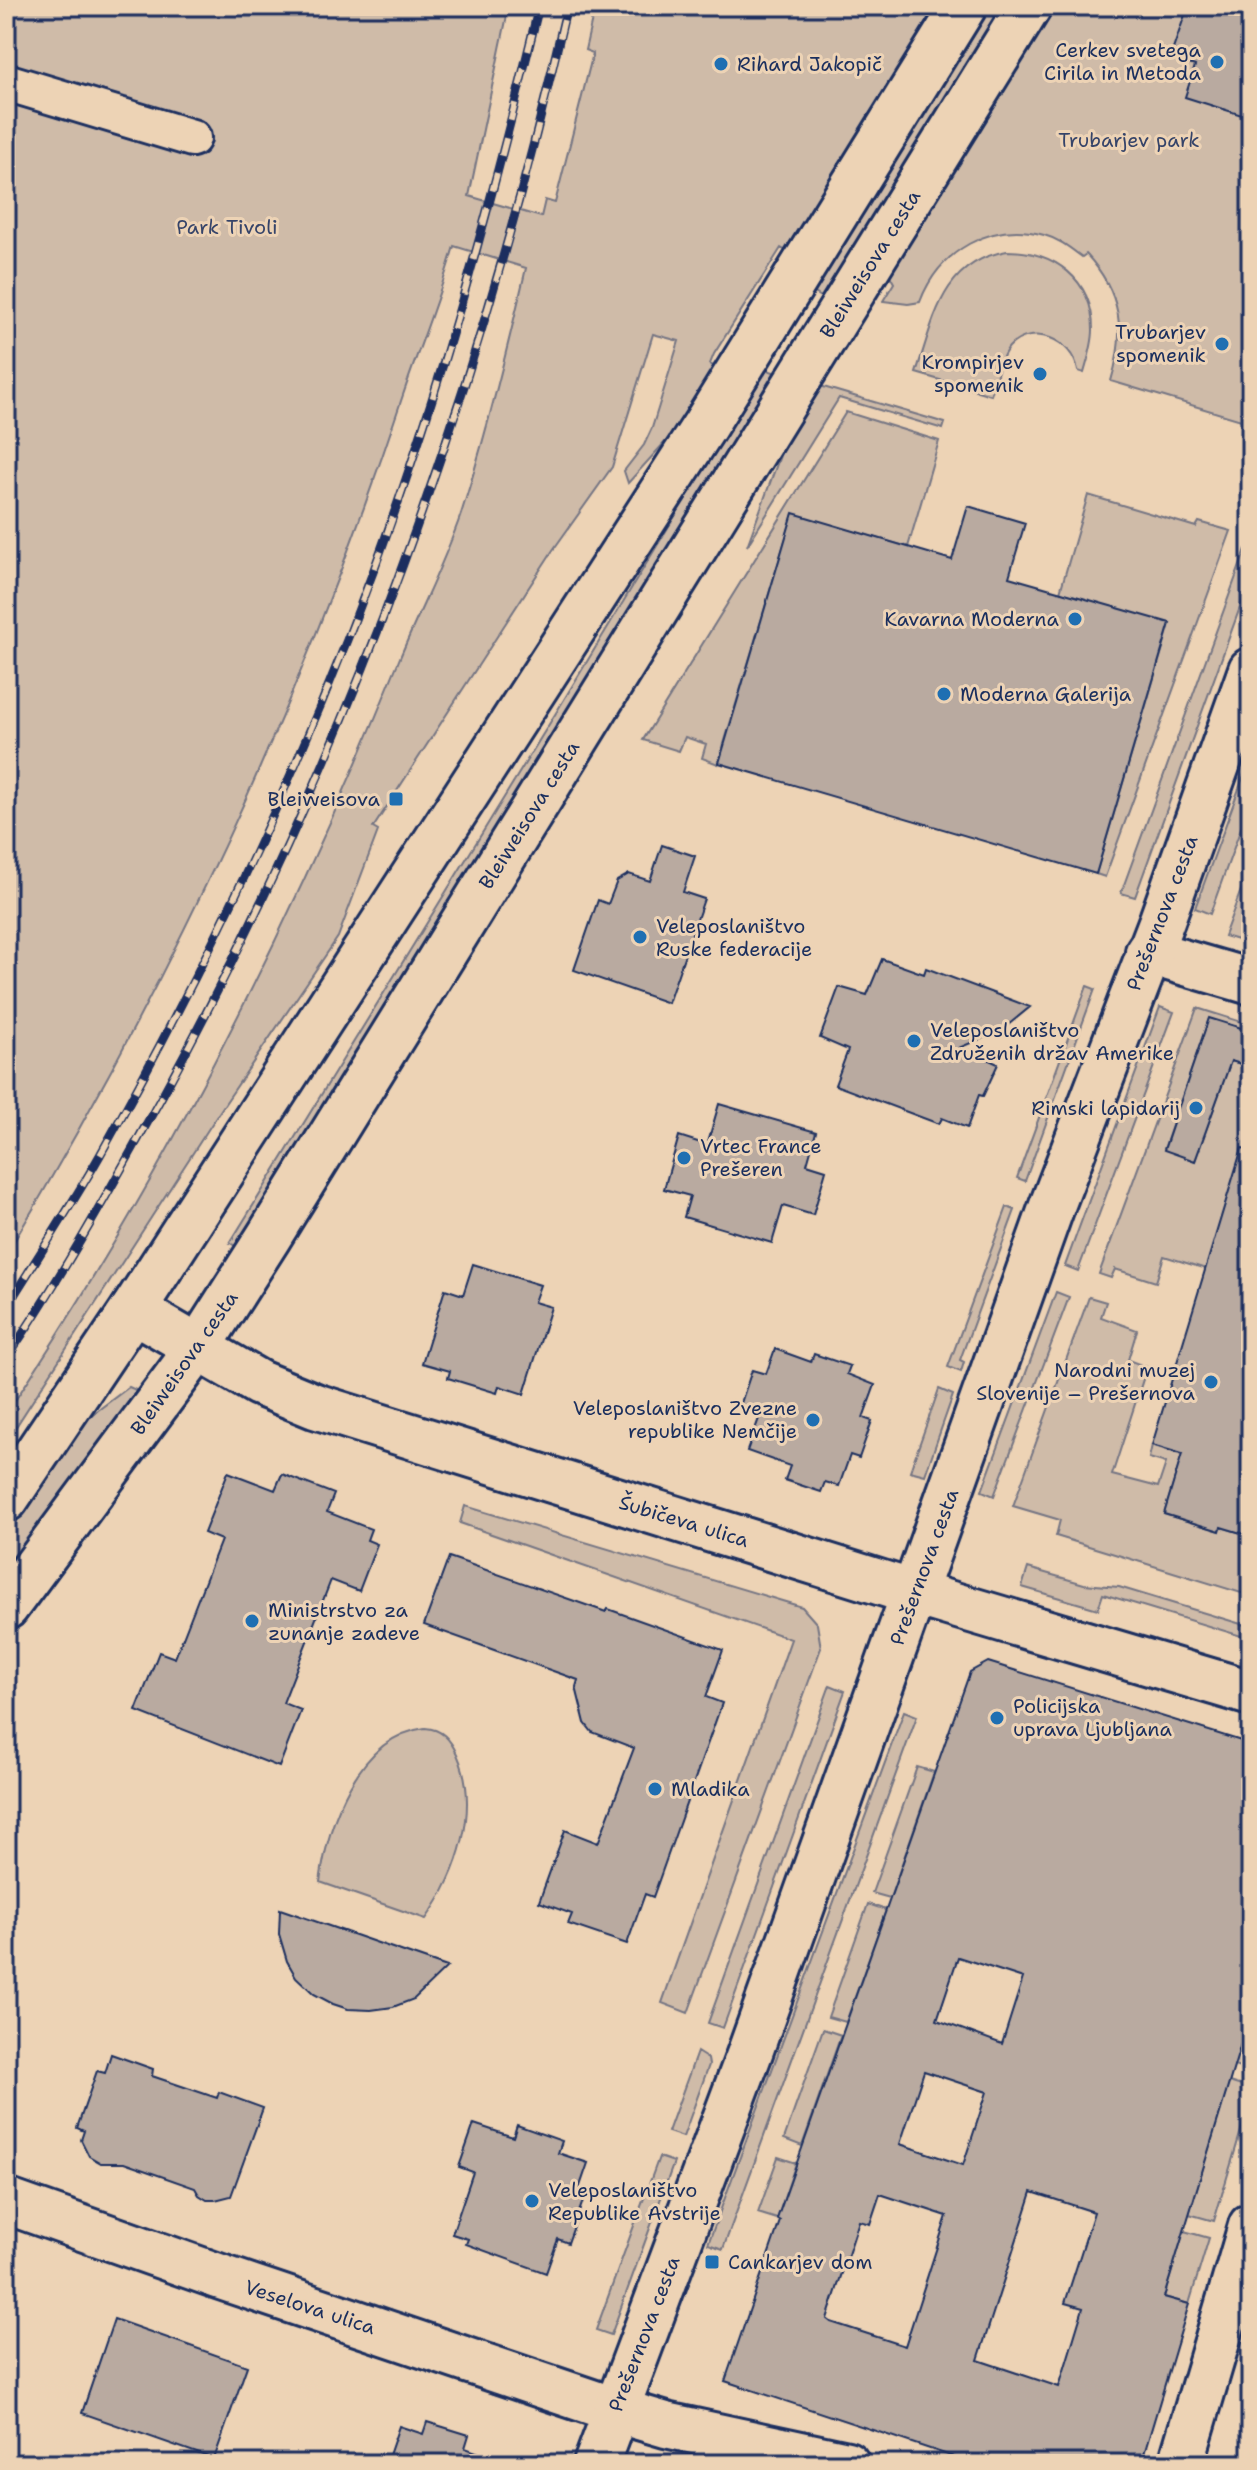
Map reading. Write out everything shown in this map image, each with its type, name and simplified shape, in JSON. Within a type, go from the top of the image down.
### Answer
[{"type":"main road","points":[[6,1499],[133,1310],[744,363],[964,6]]},
{"type":"main road","name":"Bleiweisova cesta","points":[[6,1607],[198,1348],[285,1212],[1029,6]]},
{"type":"main road","name":"Prešernova cesta","points":[[596,2464],[759,2028],[1052,1206],[1251,670]]},
{"type":"main road","points":[[1148,952],[1251,982]]},
{"type":"main road","name":"Šubičeva ulica","points":[[133,1310],[259,1383],[315,1406],[914,1593],[1251,1693]]},
{"type":"main road","name":"Veselova ulica","points":[[6,2201],[615,2410],[666,2425],[847,2464]]},
{"type":"main road","points":[[1181,2464],[1251,2226]]},
{"type":"street","points":[[6,82],[192,138]]},
{"type":"green space","name":"Park Tivoli","points":[[6,6],[509,6],[469,196],[541,217],[545,200],[555,203],[593,53],[585,50],[595,6],[939,6],[788,252],[781,248],[714,354],[710,364],[715,367],[676,430],[628,483],[624,471],[644,445],[652,428],[679,341],[653,334],[612,467],[553,550],[373,828],[378,831],[338,937],[222,1108],[6,1442],[6,1414],[119,1233],[222,1048],[270,953],[358,759],[461,514],[496,392],[526,268],[454,246],[364,508],[277,729],[178,942],[124,1047],[6,1255]]},
{"type":"green space","points":[[990,6],[1003,6],[823,298],[813,292]]},
{"type":"green space","name":"Trubarjev park","points":[[1054,6],[1251,6],[1251,423],[1111,381],[1119,329],[1114,298],[1086,254],[1082,257],[1049,237],[1024,231],[986,236],[954,254],[940,268],[920,302],[883,301],[894,283],[889,274]]},
{"type":"green space","points":[[1007,251],[1040,256],[1068,271],[1078,283],[1086,296],[1093,330],[1084,373],[1078,371],[1068,350],[1060,343],[1050,338],[1029,336],[1009,347],[1000,364],[991,395],[916,373],[936,314],[954,280],[985,257]]},
{"type":"green space","points":[[764,369],[777,373],[237,1247],[230,1243],[551,721]]},
{"type":"green space","points":[[820,386],[945,423],[943,429],[839,398],[747,546],[781,453]]},
{"type":"green space","points":[[846,412],[939,441],[908,547],[793,514],[718,764],[702,758],[706,744],[685,737],[679,751],[643,740]]},
{"type":"green space","points":[[1088,495],[1196,527],[1199,522],[1231,531],[1105,877],[1096,874],[1170,624],[1060,592]]},
{"type":"green space","points":[[1246,549],[1251,551],[1251,577],[1135,897],[1121,893]]},
{"type":"green space","points":[[1251,756],[1251,800],[1210,914],[1195,908]]},
{"type":"green space","points":[[1251,863],[1251,944],[1224,936]]},
{"type":"green space","points":[[1087,986],[1095,989],[1025,1181],[1017,1178]]},
{"type":"green space","points":[[1160,1007],[1174,1012],[1078,1271],[1065,1266]]},
{"type":"green space","points":[[1197,1008],[1251,1025],[1251,1031],[1209,1019],[1164,1149],[1195,1161],[1231,1061],[1251,1067],[1251,1197],[1206,1269],[1164,1256],[1156,1282],[1115,1269],[1111,1278],[1099,1274]]},
{"type":"green space","points":[[1007,1207],[1015,1210],[960,1360],[964,1362],[961,1372],[948,1367]]},
{"type":"green space","points":[[1056,1292],[1069,1297],[994,1496],[982,1491]]},
{"type":"green space","points":[[1089,1297],[1106,1302],[1101,1317],[1137,1330],[1128,1360],[1147,1367],[1112,1475],[1158,1487],[1166,1463],[1149,1458],[1152,1445],[1182,1455],[1164,1514],[1220,1531],[1221,1527],[1251,1536],[1251,1596],[1056,1536],[1060,1520],[1013,1506]]},
{"type":"green space","points":[[129,1387],[136,1390],[134,1398],[6,1572],[6,1537],[89,1417]]},
{"type":"green space","points":[[939,1389],[953,1395],[925,1475],[910,1471]]},
{"type":"green space","points":[[465,1506],[802,1607],[817,1624],[821,1648],[688,2013],[662,2003],[791,1639],[460,1523]]},
{"type":"green space","points":[[1028,1568],[1084,1584],[1119,1587],[1251,1627],[1251,1639],[1103,1594],[1098,1609],[1022,1587]]},
{"type":"green space","points":[[830,1685],[845,1691],[723,2028],[708,2023]]},
{"type":"green space","points":[[904,1711],[917,1716],[723,2249],[708,2244]]},
{"type":"green space","points":[[425,1728],[441,1733],[451,1744],[464,1775],[467,1796],[466,1818],[456,1861],[448,1882],[426,1919],[320,1882],[330,1834],[339,1810],[364,1765],[381,1748],[401,1735]]},
{"type":"green space","points":[[917,1767],[934,1772],[890,1898],[872,1893]]},
{"type":"green space","points":[[868,1904],[886,1910],[846,2022],[828,2017]]},
{"type":"green space","points":[[1251,2011],[1251,2072],[1234,2066]]},
{"type":"green space","points":[[823,2029],[841,2035],[802,2146],[784,2139]]},
{"type":"green space","points":[[697,2052],[708,2059],[709,2065],[683,2137],[668,2132]]},
{"type":"green space","points":[[1229,2082],[1251,2089],[1251,2097],[1214,2221],[1189,2214]]},
{"type":"green space","points":[[659,2157],[674,2162],[611,2335],[596,2330]]},
{"type":"green space","points":[[778,2157],[796,2163],[777,2219],[758,2213]]},
{"type":"green space","points":[[1184,2231],[1209,2238],[1189,2304],[1164,2297]]},
{"type":"building","name":"Cerkev svetega Cirila in Metoda","points":[[1188,6],[1251,6],[1251,118],[1185,97],[1195,66],[1170,58]]},
{"type":"building","name":"Moderna Galerija","points":[[968,506],[1025,523],[1009,577],[1170,623],[1096,874],[719,763],[793,513],[952,560]]},
{"type":"building","name":"Veleposlaništvo Ruske federacije","points":[[662,845],[695,856],[683,892],[704,899],[668,1003],[574,970],[598,900],[608,904],[617,881],[629,874],[650,881]]},
{"type":"building","name":"Veleposlaništvo Združenih držav Amerike","points":[[882,959],[924,974],[926,968],[1030,1007],[1002,1030],[961,1047],[998,1064],[983,1096],[979,1095],[967,1128],[942,1118],[939,1124],[835,1085],[848,1050],[820,1038],[839,987],[867,995]]},
{"type":"building","name":"Rimski lapidarij","points":[[1209,1018],[1251,1031],[1251,1067],[1231,1061],[1195,1161],[1164,1150]]},
{"type":"building","name":"Vrtec France Prešeren","points":[[719,1104],[816,1132],[807,1164],[826,1170],[813,1215],[783,1206],[772,1243],[684,1217],[690,1196],[664,1189],[679,1136],[707,1145]]},
{"type":"building","name":"Narodni muzej Slovenije – Prešernova","points":[[1242,1148],[1251,1150],[1251,1536],[1221,1527],[1220,1531],[1164,1514],[1182,1454],[1152,1445]]},
{"type":"building","points":[[473,1264],[540,1285],[534,1302],[551,1307],[524,1394],[499,1386],[497,1393],[448,1378],[450,1371],[422,1363],[445,1289],[463,1295]]},
{"type":"building","name":"Veleposlaništvo Zvezne republike Nemčije","points":[[775,1349],[811,1362],[814,1354],[850,1366],[847,1374],[875,1385],[863,1418],[872,1421],[859,1458],[850,1455],[839,1486],[825,1482],[821,1492],[785,1480],[790,1466],[747,1451],[761,1413],[740,1406],[752,1370],[766,1374]]},
{"type":"building","name":"Ministrstvo za zunanje zadeve","points":[[228,1472],[275,1490],[282,1474],[334,1494],[327,1512],[371,1529],[367,1540],[377,1544],[359,1591],[331,1580],[283,1703],[301,1710],[279,1767],[136,1711],[159,1652],[175,1658],[221,1540],[204,1533]]},
{"type":"building","name":"Mladika","points":[[449,1557],[723,1650],[706,1697],[722,1703],[653,1897],[645,1894],[627,1944],[568,1924],[572,1914],[539,1902],[565,1830],[598,1843],[634,1748],[592,1732],[585,1723],[576,1687],[578,1680],[424,1625]]},
{"type":"building","points":[[988,1662],[1251,1744],[1251,2011],[1164,2297],[1189,2304],[1141,2464],[975,2464],[725,2381],[780,2221],[777,2219],[970,1672]],"holes":[[[958,1957],[1023,1978],[1002,2044],[937,2020]],[[924,2071],[987,2092],[963,2165],[900,2144]],[[1032,2192],[1094,2212],[1065,2303],[1083,2308],[1059,2387],[978,2360]],[[880,2194],[947,2216],[905,2346],[827,2319],[859,2221],[870,2224]]]},
{"type":"building","points":[[280,1909],[447,1967],[414,1999],[393,2007],[348,2009],[333,2004],[314,1994],[296,1977],[287,1961],[279,1934]]},
{"type":"building","points":[[111,2054],[153,2069],[152,2076],[217,2098],[219,2092],[263,2108],[231,2196],[207,2200],[195,2188],[124,2163],[101,2163],[89,2156],[81,2140],[84,2131],[77,2128],[97,2071],[105,2073]]},
{"type":"building","name":"Veleposlaništvo Republike Avstrije","points":[[474,2124],[513,2137],[517,2125],[562,2141],[558,2153],[588,2163],[577,2195],[584,2198],[568,2243],[558,2239],[546,2273],[466,2244],[468,2239],[452,2234],[473,2172],[459,2167]]},
{"type":"building","points":[[114,2319],[247,2366],[214,2459],[82,2413]]},
{"type":"building","points":[[427,2422],[469,2435],[465,2448],[493,2458],[492,2464],[386,2464],[399,2426],[423,2434]]},
{"type":"railway","points":[[6,1308],[99,1157],[187,994],[267,827],[340,658],[404,485],[442,366],[493,187],[539,6]]},
{"type":"railway","points":[[6,1359],[67,1263],[161,1098],[229,967],[292,835],[350,702],[450,429],[493,290],[567,6]]},
{"type":"place","name":"Cerkev svetega Cirila in Metoda","points":[[1217,62]]},
{"type":"place","name":"Rihard Jakopič","points":[[721,64]]},
{"type":"place","name":"Trubarjev spomenik","points":[[1222,344]]},
{"type":"place","name":"Krompirjev spomenik","points":[[1040,374]]},
{"type":"place","name":"Kavarna Moderna","points":[[1075,619]]},
{"type":"place","name":"Moderna Galerija","points":[[944,694]]},
{"type":"place","name":"Bleiweisova","points":[[396,799]]},
{"type":"place","name":"Veleposlaništvo Ruske federacije","points":[[640,937]]},
{"type":"place","name":"Veleposlaništvo Združenih držav Amerike","points":[[914,1041]]},
{"type":"place","name":"Rimski lapidarij","points":[[1196,1108]]},
{"type":"place","name":"Vrtec France Prešeren","points":[[684,1158]]},
{"type":"place","name":"Narodni muzej Slovenije – Prešernova","points":[[1211,1382]]},
{"type":"place","name":"Veleposlaništvo Zvezne republike Nemčije","points":[[813,1420]]},
{"type":"place","name":"Ministrstvo za zunanje zadeve","points":[[252,1621]]},
{"type":"place","name":"Policijska uprava Ljubljana","points":[[997,1718]]},
{"type":"place","name":"Mladika","points":[[655,1789]]},
{"type":"place","name":"Veleposlaništvo Republike Avstrije","points":[[532,2201]]},
{"type":"place","name":"Cankarjev dom","points":[[712,2262]]}]
